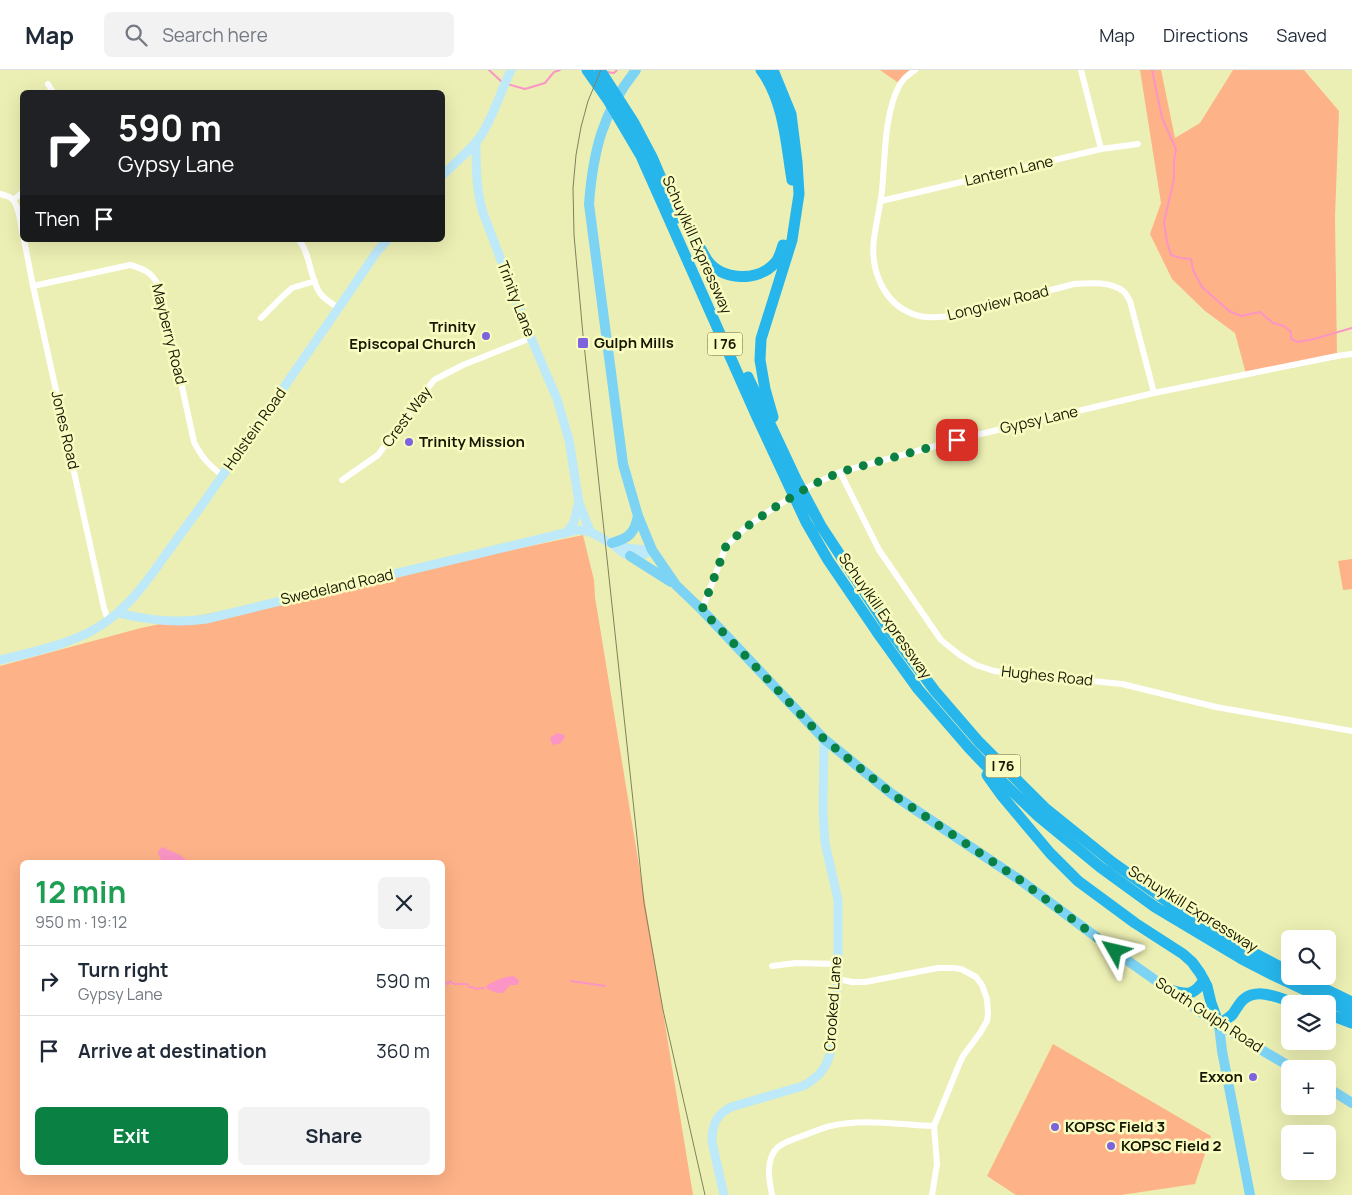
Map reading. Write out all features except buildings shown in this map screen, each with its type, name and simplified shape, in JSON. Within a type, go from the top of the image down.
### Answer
[{"type":"highway","name":"Schuylkill Expressway","points":[[587,70],[629,125],[757,417],[806,522],[828,560],[918,689],[968,748],[991,771],[1038,816],[1100,867],[1155,907],[1242,959],[1352,1012]]},
{"type":"highway","name":"Schuylkill Expressway","points":[[600,70],[629,125],[661,178],[703,278],[756,395],[820,526],[890,631],[947,706],[978,742],[1045,808],[1143,885],[1214,932],[1281,967]]},
{"type":"highway","points":[[661,178],[699,247],[711,265],[719,272],[732,276],[749,276],[766,271],[776,262],[785,241],[794,192],[781,113],[762,70]]},
{"type":"highway","points":[[773,70],[791,114],[799,194],[792,240],[761,339],[760,360],[765,389],[775,426],[796,479]]},
{"type":"highway","points":[[968,748],[1002,796],[1050,853],[1068,871],[1088,889],[1183,954],[1196,967],[1204,980],[1219,1025],[1232,1014],[1243,1000],[1255,994],[1268,994],[1281,998]]},
{"type":"highway","points":[[1170,990],[1185,993],[1193,992],[1198,989],[1204,980]]},
{"type":"highway","points":[[1317,985],[1352,1002]]},
{"type":"highway","points":[[1336,1017],[1352,1023]]},
{"type":"main road","name":"South Gulph Road","points":[[636,70],[609,112],[601,133],[595,154],[589,204],[623,464],[638,516],[652,550],[676,585],[824,739],[892,794],[1020,880],[1131,963],[1219,1025],[1281,1061]]},
{"type":"main road","points":[[445,173],[482,134],[510,71]]},
{"type":"main road","name":"Trinity Lane","points":[[476,142],[479,199],[483,214],[556,399],[569,440],[579,504],[591,532]]},
{"type":"main road","name":"Holstein Road","points":[[118,613],[147,581],[376,253],[386,242]]},
{"type":"main road","points":[[567,532],[574,522],[579,504]]},
{"type":"main road","points":[[612,544],[632,533],[636,527],[638,516]]},
{"type":"main road","name":"Swedeland Road","points":[[118,613],[145,619],[173,621],[206,619],[567,532],[584,529],[591,532]]},
{"type":"main road","points":[[591,532],[612,544],[620,552],[630,556],[676,585]]},
{"type":"main road","points":[[612,544],[634,549],[652,550]]},
{"type":"main road","points":[[630,556],[643,556],[652,550]]},
{"type":"main road","points":[[0,660],[53,646],[88,633],[118,613]]},
{"type":"main road","name":"Crooked Lane","points":[[724,1195],[712,1142],[712,1133],[718,1117],[731,1106],[802,1086],[819,1076],[829,1060],[838,979],[838,900],[824,835],[824,739]]},
{"type":"main road","points":[[1219,1025],[1222,1051],[1250,1195]]},
{"type":"main road","points":[[1336,1093],[1352,1103]]},
{"type":"street","name":"Longview Road","points":[[915,70],[900,84],[892,101],[888,120],[881,201],[874,240],[874,264],[880,282],[888,294],[902,308],[913,314],[931,318],[951,316],[1074,284],[1092,282],[1108,284],[1123,291],[1130,301],[1154,392]]},
{"type":"street","points":[[1081,70],[1101,149]]},
{"type":"street","points":[[48,84],[52,90]]},
{"type":"street","name":"Lantern Lane","points":[[881,201],[1101,149],[1138,144]]},
{"type":"street","points":[[0,194],[9,196],[13,200],[20,220]]},
{"type":"street","points":[[13,200],[20,195]]},
{"type":"street","name":"Jones Road","points":[[24,242],[108,620]]},
{"type":"street","points":[[300,242],[306,252],[318,292],[326,300],[339,308]]},
{"type":"street","name":"Mayberry Road","points":[[33,286],[130,265],[142,269],[154,277],[161,290],[194,442],[202,456],[222,476]]},
{"type":"street","points":[[261,318],[292,288],[315,281]]},
{"type":"street","name":"Crest Way","points":[[342,480],[378,455],[434,380],[463,365],[531,338]]},
{"type":"street","name":"Gypsy Lane","points":[[702,610],[726,546],[745,528],[772,509],[810,486],[840,472],[972,436],[1154,392],[1328,357],[1352,354]]},
{"type":"street","name":"Hughes Road","points":[[840,472],[879,550],[941,640],[976,665],[994,671],[1122,684],[1216,708],[1352,732]]},
{"type":"street","points":[[772,966],[796,963],[837,964]]},
{"type":"street","points":[[838,979],[852,982],[871,982],[946,967],[961,969],[970,973],[982,985],[988,1006],[987,1021],[960,1062],[934,1126],[937,1164],[932,1195]]},
{"type":"street","points":[[772,1195],[768,1174],[770,1163],[778,1148],[786,1143],[831,1126],[863,1122],[934,1126]]},
{"type":"shaded area","points":[[880,70],[915,70],[900,84]]},
{"type":"shaded area","points":[[1140,70],[1161,70],[1175,138],[1200,123],[1233,70],[1304,70],[1339,111],[1335,217],[1337,356],[1246,374],[1235,333],[1205,311],[1172,279],[1150,234],[1161,203]]},
{"type":"shaded area","points":[[583,535],[594,580],[595,597],[693,1195],[0,1195],[0,666],[141,628]]},
{"type":"shaded area","points":[[1352,559],[1352,589],[1343,590],[1338,561]]},
{"type":"shaded area","points":[[558,733],[565,737],[561,743],[554,745],[550,738]]},
{"type":"shaded area","points":[[162,847],[186,860],[161,860],[158,851]]},
{"type":"shaded area","points":[[513,976],[519,982],[517,985],[510,985],[503,993],[487,989],[486,986],[496,981]]},
{"type":"shaded area","points":[[1053,1044],[1211,1136],[1195,1184],[1121,1195],[1016,1195],[987,1176]]},
{"type":"waterway","points":[[489,70],[502,82]]},
{"type":"waterway","points":[[507,84],[525,89],[545,83],[554,72],[560,70]]},
{"type":"waterway","points":[[606,72],[614,73],[617,70]]},
{"type":"waterway","points":[[1152,70],[1162,118],[1176,149],[1174,179],[1164,222],[1171,255],[1191,259],[1193,270],[1202,287],[1229,311],[1241,316],[1260,312],[1273,323],[1284,326],[1291,332],[1291,339],[1298,342],[1352,328]]},
{"type":"waterway","points":[[445,982],[448,984],[450,981],[454,984],[467,984],[469,987],[476,989],[484,988]]},
{"type":"waterway","points":[[571,981],[605,986]]},
{"type":"tram line","points":[[601,70],[588,101],[581,127],[573,188],[574,235],[583,335],[644,903],[663,1010],[705,1195]]},
{"type":"place","name":"Trinity Episcopal Church","points":[[486,336]]},
{"type":"place","name":"Gulph Mills","points":[[583,343]]},
{"type":"place","name":"Trinity Mission","points":[[409,442]]},
{"type":"place","name":"Exxon","points":[[1253,1077]]},
{"type":"place","name":"KOPSC Field 3","points":[[1055,1127]]},
{"type":"place","name":"KOPSC Field 2","points":[[1111,1146]]},
{"type":"route","points":[[957,440],[840,472],[810,486],[772,509],[745,528],[726,546],[702,610],[824,739],[892,794],[1020,880],[1115,951]]}]
